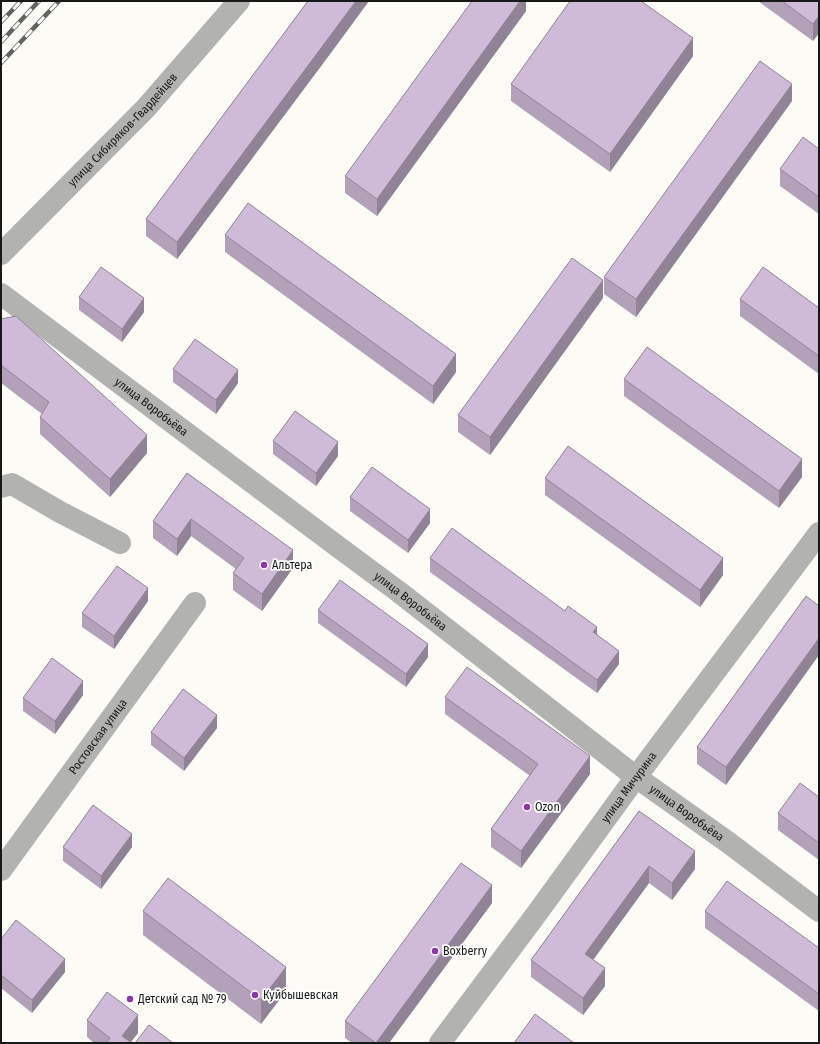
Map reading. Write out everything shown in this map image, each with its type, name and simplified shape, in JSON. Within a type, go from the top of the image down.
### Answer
[{"type":"street","name":"улица Сибиряков-Гвардейцев","points":[[1,254],[146,108],[239,1]]},
{"type":"street","name":"улица Воробьёва","points":[[1,294],[399,592],[636,777],[729,843],[819,911]]},
{"type":"street","points":[[1,487],[12,484],[60,512],[120,542]]},
{"type":"street","name":"улица Мичурина","points":[[440,1043],[636,777],[819,534]]},
{"type":"street","name":"Ростовская улица","points":[[1,870],[195,603]]},
{"type":"building","points":[[308,1],[356,1],[177,242],[146,219]]},
{"type":"building","points":[[472,1],[520,1],[377,199],[345,176]]},
{"type":"building","points":[[570,1],[641,1],[693,38],[610,154],[511,84]]},
{"type":"building","points":[[782,1],[819,1],[819,16],[813,24]]},
{"type":"building","points":[[760,61],[792,84],[636,299],[604,277]]},
{"type":"building","points":[[803,137],[819,149],[819,197],[780,169]]},
{"type":"building","points":[[248,203],[456,354],[433,386],[225,235]]},
{"type":"building","points":[[572,258],[603,280],[490,437],[458,415]]},
{"type":"building","points":[[101,267],[144,298],[122,329],[79,297]]},
{"type":"building","points":[[763,267],[819,308],[819,356],[740,299]]},
{"type":"building","points":[[16,316],[147,435],[110,479],[40,417],[49,402],[1,365],[1,319]]},
{"type":"building","points":[[195,339],[238,370],[216,400],[173,369]]},
{"type":"building","points":[[647,347],[802,459],[779,491],[624,379]]},
{"type":"building","points":[[295,411],[338,442],[316,473],[273,441]]},
{"type":"building","points":[[568,446],[723,558],[700,590],[545,478]]},
{"type":"building","points":[[372,467],[430,509],[408,540],[350,497]]},
{"type":"building","points":[[187,473],[293,550],[262,594],[233,573],[244,558],[191,519],[177,539],[153,521]]},
{"type":"building","points":[[452,528],[565,611],[568,606],[597,627],[593,632],[619,651],[597,680],[430,558]]},
{"type":"building","points":[[117,566],[148,588],[114,636],[82,613]]},
{"type":"building","points":[[340,580],[428,644],[406,674],[318,610]]},
{"type":"building","points":[[806,596],[819,606],[819,638],[726,767],[697,747]]},
{"type":"building","points":[[52,658],[83,681],[55,721],[23,698]]},
{"type":"building","points":[[467,667],[590,756],[521,851],[491,829],[538,764],[445,697]]},
{"type":"building","points":[[183,689],[217,715],[184,758],[151,732]]},
{"type":"building","points":[[800,783],[819,797],[819,843],[778,813]]},
{"type":"building","points":[[93,805],[132,834],[101,876],[63,847]]},
{"type":"building","points":[[639,811],[695,851],[672,883],[649,866],[585,954],[605,968],[583,998],[531,960]]},
{"type":"building","points":[[461,863],[492,885],[376,1043],[345,1021]]},
{"type":"building","points":[[168,878],[286,967],[261,1000],[143,911]]},
{"type":"building","points":[[727,881],[819,948],[819,994],[705,911]]},
{"type":"building","points":[[16,920],[65,959],[32,1000],[1,975],[1,939]]},
{"type":"building","points":[[107,992],[138,1015],[122,1036],[132,1043],[106,1043],[110,1038],[87,1020]]},
{"type":"building","points":[[535,1014],[574,1043],[514,1043]]},
{"type":"building","points":[[149,1025],[173,1043],[135,1043]]},
{"type":"railway","points":[[1,22],[21,1]]},
{"type":"railway","points":[[1,42],[39,1]]},
{"type":"railway","points":[[1,63],[59,1]]},
{"type":"place","name":"Альтера","points":[[264,565]]},
{"type":"place","name":"Ozon","points":[[527,807]]},
{"type":"place","name":"Boxberry","points":[[435,951]]},
{"type":"place","name":"Куйбышевская","points":[[255,995]]},
{"type":"place","name":"Детский сад № 79","points":[[130,999]]}]
